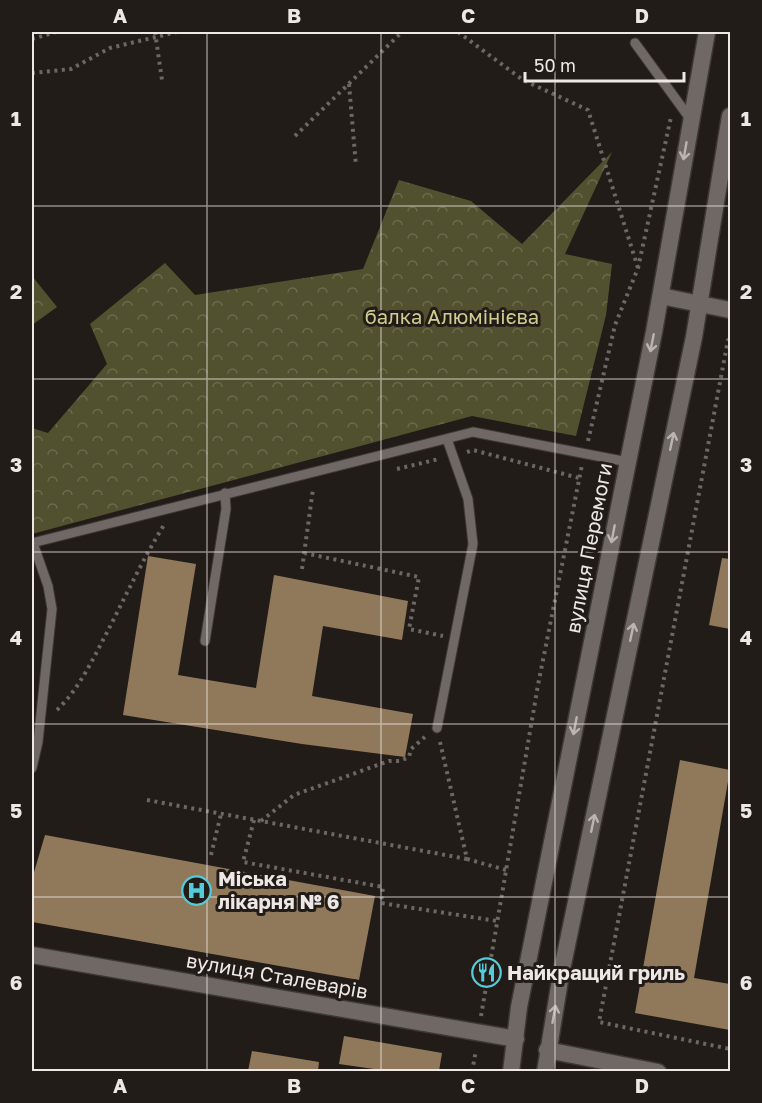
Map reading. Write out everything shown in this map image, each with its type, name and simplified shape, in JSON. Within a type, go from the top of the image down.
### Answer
[{"type":"main road","name":"вулиця Перемоги","points":[[511,1071],[522,996],[661,296],[707,32]]},
{"type":"main road","points":[[545,1071],[561,974],[700,304],[730,116]]},
{"type":"main road","points":[[661,296],[730,310]]},
{"type":"main road","name":"вулиця Сталеварів","points":[[32,955],[516,1038]]},
{"type":"main road","points":[[548,1050],[658,1071]]},
{"type":"lane","points":[[635,43],[691,120]]},
{"type":"lane","points":[[32,768],[40,727],[52,609],[48,586],[32,543],[472,432],[628,462]]},
{"type":"lane","points":[[437,728],[473,544],[468,499],[447,439]]},
{"type":"lane","points":[[205,641],[226,510],[225,494]]},
{"type":"path","points":[[32,39],[56,32]]},
{"type":"path","points":[[32,73],[71,69],[110,48],[156,34],[177,32]]},
{"type":"path","points":[[295,136],[402,32]]},
{"type":"path","points":[[458,32],[523,80],[588,110],[638,268]]},
{"type":"path","points":[[156,34],[162,80]]},
{"type":"path","points":[[349,83],[356,166]]},
{"type":"path","points":[[472,1071],[538,685],[585,453],[615,325],[638,268],[675,99]]},
{"type":"path","points":[[730,340],[728,340],[599,1022],[730,1049]]},
{"type":"path","points":[[302,569],[313,489]]},
{"type":"path","points":[[40,727],[66,702],[89,666],[124,601],[141,563],[164,524]]},
{"type":"path","points":[[304,553],[419,577],[410,629],[454,638]]},
{"type":"path","points":[[261,821],[294,795],[389,761],[400,761],[409,757],[411,749],[437,728],[467,859]]},
{"type":"path","points":[[147,800],[467,859],[506,870]]},
{"type":"path","points":[[211,855],[221,814]]},
{"type":"path","points":[[254,820],[243,862],[383,887],[381,903],[497,921]]},
{"type":"green space","name":"балка Алюмінієва","points":[[612,152],[565,254],[612,264],[606,315],[576,436],[472,416],[32,534],[32,428],[48,433],[107,364],[90,324],[165,263],[195,295],[363,269],[399,180],[471,201],[522,244]]},
{"type":"green space","points":[[32,276],[57,307],[32,325]]},
{"type":"building","points":[[148,556],[196,564],[178,675],[256,688],[274,575],[408,601],[402,640],[323,626],[312,696],[413,714],[405,757],[302,744],[123,715]]},
{"type":"building","points":[[722,558],[730,559],[730,629],[709,625]]},
{"type":"building","points":[[680,760],[730,770],[694,978],[730,984],[730,1030],[635,1013]]},
{"type":"building","points":[[45,835],[375,896],[359,980],[32,922],[32,879]]},
{"type":"building","points":[[344,1036],[442,1053],[439,1071],[388,1071],[339,1064]]},
{"type":"building","points":[[252,1051],[319,1062],[318,1071],[248,1071]]},
{"type":"place","name":"Мiська лiкарня № 6","points":[[197,890]]},
{"type":"place","name":"Найкращий гриль","points":[[486,973]]}]
